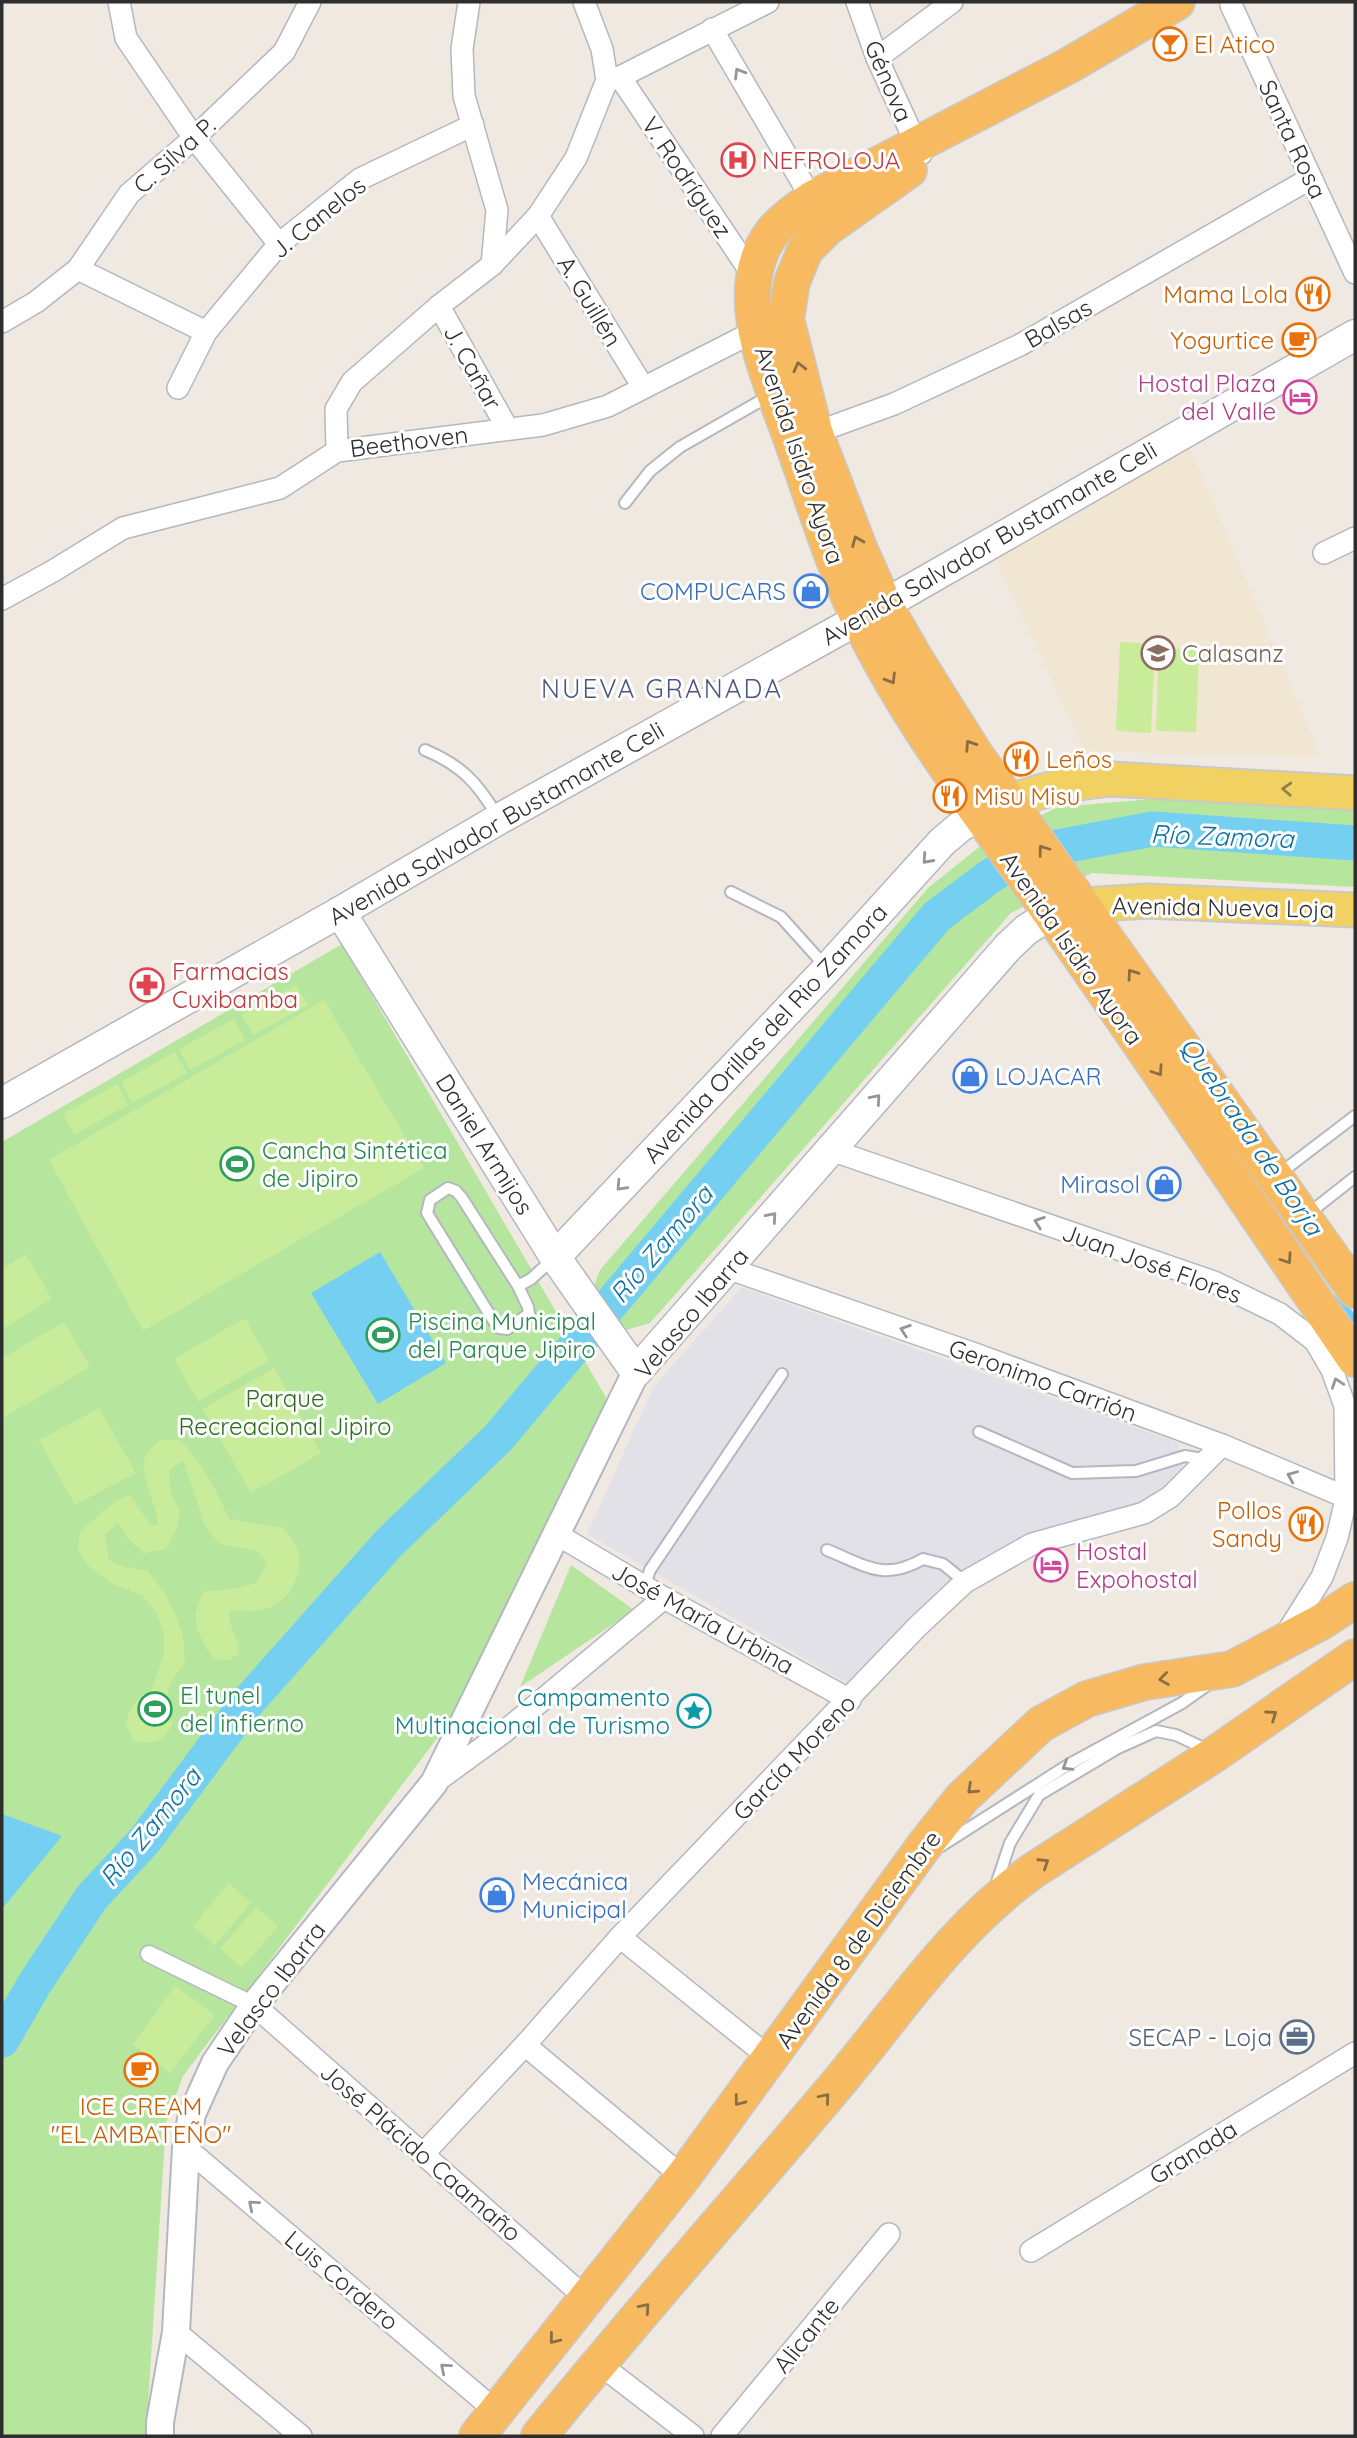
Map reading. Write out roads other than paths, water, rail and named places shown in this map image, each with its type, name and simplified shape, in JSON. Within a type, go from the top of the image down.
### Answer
[{"type":"highway","name":"Avenida Isidro Ayora","points":[[1177,2],[1017,93],[1000,109],[920,153],[812,199],[778,223],[761,249],[754,277],[752,301],[772,324],[803,437],[915,719],[997,813],[1250,1166],[1355,1359]]},
{"type":"highway","name":"Avenida Isidro Ayora","points":[[803,437],[775,392],[764,362],[772,324],[810,244],[920,153]]},
{"type":"highway","name":"Avenida Isidro Ayora","points":[[1250,1166],[1304,1216],[1355,1290]]},
{"type":"highway","name":"Avenida 8 de Diciembre","points":[[487,2424],[683,2177],[908,1867],[962,1798],[1041,1724],[1087,1699],[1133,1685],[1232,1670],[1355,1600]]},
{"type":"highway","points":[[540,2436],[598,2363],[838,2083],[923,1976],[972,1921],[1034,1870],[1216,1754],[1354,1658]]},
{"type":"main road","name":"Avenida Salvador Bustamante Celi","points":[[2,1103],[1355,335]]},
{"type":"main road","points":[[997,813],[1039,790],[1076,782],[1111,779],[1355,793]]},
{"type":"main road","name":"Avenida Orillas del Rio Zamora","points":[[555,1257],[943,842],[961,826],[997,813]]},
{"type":"main road","name":"Avenida Nueva Loja","points":[[1062,903],[1147,901],[1355,910]]},
{"type":"main road","name":"Velasco Ibarra","points":[[636,1372],[1008,947],[1062,903]]},
{"type":"main road","name":"Daniel Armijos","points":[[340,912],[555,1257],[636,1372]]},
{"type":"street","points":[[120,2],[126,38],[194,138],[279,244]]},
{"type":"street","name":"C. Silva P.","points":[[2,321],[36,302],[78,269],[130,194],[194,138],[284,52],[310,2]]},
{"type":"street","points":[[468,2],[463,50],[464,96],[497,210],[492,265]]},
{"type":"street","points":[[584,2],[613,79]]},
{"type":"street","points":[[337,451],[336,409],[352,382],[439,306],[492,265],[538,216],[576,158],[613,79],[712,29],[739,9],[768,2]]},
{"type":"street","name":"Génova","points":[[857,2],[877,58],[920,153]]},
{"type":"street","points":[[877,58],[952,2]]},
{"type":"street","name":"Santa Rosa","points":[[1231,5],[1355,273]]},
{"type":"street","points":[[712,29],[812,199]]},
{"type":"street","name":"V. Rodríguez","points":[[613,79],[754,277]]},
{"type":"street","name":"J. Canelos","points":[[178,388],[205,332],[279,244],[360,179],[473,125]]},
{"type":"street","name":"Balsas","points":[[803,437],[894,404],[1020,345],[1311,178]]},
{"type":"street","name":"A. Guillén","points":[[538,216],[642,387]]},
{"type":"street","points":[[78,269],[205,332]]},
{"type":"street","name":"J. Cañar","points":[[439,306],[507,428]]},
{"type":"street","name":"Beethoven","points":[[2,599],[123,528],[280,488],[337,451],[543,425],[608,406],[772,324]]},
{"type":"street","points":[[1324,553],[1355,538]]},
{"type":"street","name":"Juan José Flores","points":[[831,1150],[1214,1282],[1280,1314],[1315,1341],[1332,1370],[1345,1406],[1351,1500],[1322,1577],[1281,1644]]},
{"type":"street","name":"Geronimo Carrión","points":[[727,1268],[975,1354],[1215,1453],[1351,1500]]},
{"type":"street","name":"Velasco Ibarra","points":[[160,2436],[160,2422],[176,2332],[186,2148],[192,2114],[215,2063],[254,2006],[435,1783],[636,1372]]},
{"type":"street","name":"García Moreno","points":[[424,2153],[525,2045],[620,1937],[917,1628],[965,1582],[1032,1544],[1144,1513],[1170,1497],[1215,1453]]},
{"type":"street","name":"José María Urbina","points":[[558,1535],[664,1598],[850,1700]]},
{"type":"street","name":"Velasco Ibarra","points":[[435,1783],[504,1732],[664,1598]]},
{"type":"street","points":[[620,1937],[771,2059]]},
{"type":"street","points":[[149,1954],[254,2006]]},
{"type":"street","name":"José Plácido Caamaño","points":[[254,2006],[587,2299]]},
{"type":"street","points":[[525,2045],[683,2177]]},
{"type":"street","name":"Granada","points":[[1031,2251],[1355,2053]]},
{"type":"street","name":"Luis Cordero","points":[[186,2148],[487,2424]]},
{"type":"street","name":"Alicante","points":[[722,2436],[889,2234]]},
{"type":"street","points":[[176,2332],[301,2436]]},
{"type":"street","points":[[598,2363],[693,2436]]},
{"type":"lane","points":[[625,503],[650,471],[680,447],[775,392]]},
{"type":"lane","points":[[425,750],[449,759],[464,771],[484,793],[499,819]]},
{"type":"lane","points":[[731,892],[781,917],[827,969]]},
{"type":"lane","points":[[1250,1166],[1355,1116]]},
{"type":"lane","points":[[1304,1216],[1355,1177]]},
{"type":"lane","points":[[448,1188],[456,1191],[517,1286],[529,1314],[507,1329],[499,1328],[428,1213],[430,1200],[448,1188]]},
{"type":"lane","points":[[517,1286],[531,1279],[555,1257]]},
{"type":"lane","points":[[645,1585],[650,1570],[782,1374]]},
{"type":"lane","points":[[979,1432],[1072,1473],[1136,1471],[1185,1456],[1215,1453]]},
{"type":"lane","points":[[827,1549],[883,1573],[906,1569],[923,1559],[943,1564],[965,1582]]},
{"type":"lane","points":[[908,1867],[1068,1765],[1182,1703],[1232,1670]]},
{"type":"lane","points":[[990,1904],[1010,1843],[1039,1795],[1118,1748],[1156,1731],[1176,1735],[1216,1754]]},
{"type":"water","name":"Piscina Municipal del Parque Jipiro","points":[[380,1252],[446,1363],[378,1404],[311,1293]]},
{"type":"water","points":[[2,1814],[62,1836],[2,1909]]},
{"type":"waterway","name":"Río Zamora","points":[[2,2040],[35,1983],[92,1897],[145,1840],[246,1704],[389,1543],[498,1438],[937,916],[989,877],[1031,852],[1153,829],[1355,843]]},
{"type":"waterway","name":"Quebrada de Borja","points":[[1338,1296],[1355,1320]]},
{"type":"place","name":"El Atico","points":[[1170,44]]},
{"type":"place","name":"NEFROLOJA","points":[[738,160]]},
{"type":"place","name":"Mama Lola","points":[[1313,294]]},
{"type":"place","name":"Yogurtice","points":[[1299,340]]},
{"type":"place","name":"Hostal Plaza del Valle","points":[[1300,397]]},
{"type":"place","name":"COMPUCARS","points":[[811,591]]},
{"type":"place","name":"Calasanz","points":[[1158,653]]},
{"type":"place","name":"Leños","points":[[1021,759]]},
{"type":"place","name":"Misu Misu","points":[[950,796]]},
{"type":"place","name":"Farmacias Cuxibamba","points":[[147,985]]},
{"type":"place","name":"LOJACAR","points":[[970,1076]]},
{"type":"place","name":"Cancha Sintética de Jipiro","points":[[237,1164]]},
{"type":"place","name":"Mirasol","points":[[1164,1184]]},
{"type":"place","name":"Piscina Municipal del Parque Jipiro","points":[[383,1335]]},
{"type":"place","name":"Pollos Sandy","points":[[1306,1524]]},
{"type":"place","name":"Hostal Expohostal","points":[[1051,1565]]},
{"type":"place","name":"El tunel del infierno","points":[[155,1709]]},
{"type":"place","name":"Campamento Multinacional de Turismo","points":[[694,1711]]},
{"type":"place","name":"Mecánica Municipal","points":[[497,1895]]},
{"type":"place","name":"SECAP - Loja","points":[[1297,2037]]},
{"type":"place","name":"ICE CREAM \"EL AMBATEÑO\"","points":[[141,2070]]},
{"type":"district","name":"NUEVA GRANADA","points":[[662,688]]},
{"type":"park label","name":"Parque Recreacional Jipiro","points":[[285,1412]]}]
